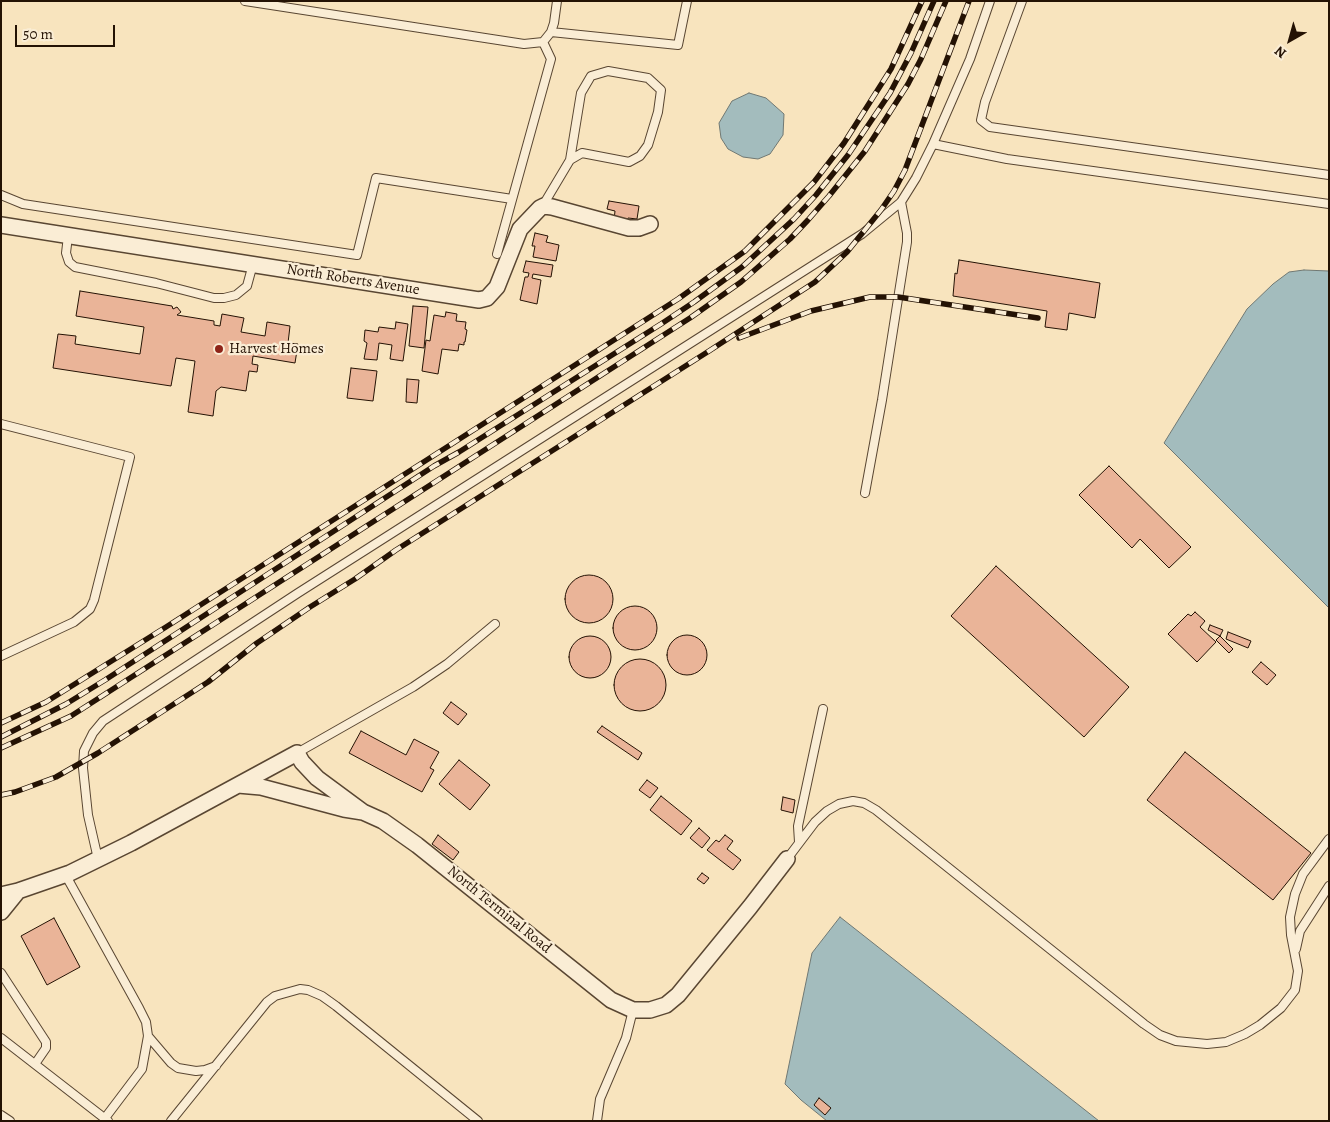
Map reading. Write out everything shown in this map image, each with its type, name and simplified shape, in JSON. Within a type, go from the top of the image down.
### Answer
[{"type":"street","points":[[542,207],[552,207],[629,228],[639,228],[650,224]]},
{"type":"street","name":"North Roberts Avenue","points":[[1,225],[479,300],[488,298],[498,287],[520,229],[542,207]]},
{"type":"street","points":[[1,895],[70,873],[131,843],[297,753]]},
{"type":"street","name":"North Terminal Road","points":[[297,753],[302,762],[317,778],[363,812],[383,821],[417,845],[611,1000],[634,1010],[650,1010],[666,1005],[678,995],[750,908],[787,859]]},
{"type":"street","name":"North Terminal Road","points":[[238,785],[261,787],[344,809],[363,812]]},
{"type":"street","points":[[1,912],[18,891]]},
{"type":"lane","points":[[245,1],[524,44],[543,42],[551,32],[557,1]]},
{"type":"lane","points":[[551,32],[678,45],[687,1]]},
{"type":"lane","points":[[98,859],[88,815],[83,768],[84,751],[88,741],[103,721],[298,593],[862,234],[901,202],[916,178],[970,59],[990,1]]},
{"type":"lane","points":[[1022,1],[985,102],[981,120],[990,127],[1329,175]]},
{"type":"lane","points":[[497,254],[551,58],[543,42]]},
{"type":"lane","points":[[542,207],[570,160],[581,93],[591,76],[608,71],[648,78],[661,90],[658,112],[648,145],[640,156],[629,162],[582,153],[570,160]]},
{"type":"lane","points":[[933,144],[1007,159],[1329,204]]},
{"type":"lane","points":[[1,195],[23,204],[357,255],[376,178],[512,199]]},
{"type":"lane","points":[[865,493],[907,242],[901,202]]},
{"type":"lane","points":[[68,236],[66,253],[69,262],[82,270],[156,283],[214,298],[236,295],[247,286],[253,264]]},
{"type":"lane","points":[[1,424],[130,457],[94,600],[90,609],[74,622],[1,656]]},
{"type":"lane","points":[[297,753],[413,687],[447,664],[495,624]]},
{"type":"lane","points":[[799,842],[798,826],[822,709]]},
{"type":"lane","points":[[787,859],[815,822],[827,811],[839,804],[852,801],[864,803],[876,810],[1144,1024],[1176,1041],[1207,1044],[1226,1042],[1260,1025],[1281,1008],[1295,990],[1298,981],[1298,970],[1291,935],[1290,917],[1295,894],[1302,874],[1329,840]]},
{"type":"lane","points":[[1,1038],[106,1120],[142,1069],[148,1036],[146,1022],[65,874]]},
{"type":"lane","points":[[1295,951],[1300,931],[1329,886]]},
{"type":"lane","points":[[1,973],[46,1042],[46,1048],[35,1064]]},
{"type":"lane","points":[[171,1121],[268,1002],[275,996],[300,988],[322,996],[336,1006],[478,1121]]},
{"type":"lane","points":[[598,1121],[600,1098],[626,1038],[634,1010]]},
{"type":"lane","points":[[148,1036],[178,1068],[196,1071],[205,1070],[217,1065]]},
{"type":"lane","points":[[1,1115],[10,1121]]},
{"type":"water","points":[[749,93],[766,98],[784,114],[783,135],[770,154],[758,159],[743,157],[728,149],[721,138],[719,123],[732,101]]},
{"type":"water","points":[[1304,270],[1329,271],[1329,608],[1164,443],[1247,309],[1273,284],[1289,272]]},
{"type":"water","points":[[840,917],[1099,1121],[827,1121],[785,1084],[812,953]]},
{"type":"building","points":[[609,201],[639,206],[637,219],[628,218],[627,222],[614,220],[615,211],[607,209]]},
{"type":"building","points":[[535,233],[548,236],[546,242],[559,245],[556,261],[533,257],[535,246],[532,246]]},
{"type":"building","points":[[959,260],[1100,283],[1095,318],[1069,313],[1067,330],[1045,327],[1047,311],[953,296],[955,273],[957,274]]},
{"type":"building","points":[[526,261],[553,265],[551,277],[533,274],[532,278],[541,280],[537,304],[520,300],[525,277],[528,277],[529,273],[523,272]]},
{"type":"building","name":"Harvest Homes","points":[[80,291],[172,306],[173,309],[177,307],[181,312],[177,315],[214,321],[214,325],[220,326],[222,314],[244,318],[241,332],[265,336],[267,322],[290,326],[288,343],[298,344],[295,363],[253,356],[252,364],[258,365],[257,372],[249,371],[246,391],[221,387],[216,391],[213,416],[188,412],[195,361],[176,358],[171,386],[53,368],[58,334],[76,336],[75,344],[140,354],[144,327],[76,316]]},
{"type":"building","points":[[413,306],[428,307],[424,348],[409,346]]},
{"type":"building","points":[[446,312],[457,314],[456,321],[466,322],[465,329],[467,330],[464,345],[459,344],[458,351],[442,349],[438,374],[422,371],[426,340],[430,341],[434,315],[445,317]]},
{"type":"building","points":[[396,322],[408,324],[403,361],[390,359],[392,345],[379,343],[377,360],[364,359],[367,343],[364,341],[365,330],[378,332],[379,327],[395,329]]},
{"type":"building","points":[[351,368],[377,371],[373,401],[347,398]]},
{"type":"building","points":[[407,379],[419,380],[417,403],[406,402]]},
{"type":"building","points":[[1109,466],[1191,547],[1169,568],[1140,539],[1132,548],[1079,495]]},
{"type":"building","points":[[996,566],[1129,687],[1084,737],[951,616]]},
{"type":"building","points":[[589,575],[598,577],[606,582],[611,590],[613,599],[611,608],[606,616],[598,621],[589,623],[580,621],[572,616],[567,608],[565,599],[567,590],[572,582],[580,577]]},
{"type":"building","points":[[631,606],[639,606],[651,612],[657,628],[651,644],[639,650],[631,650],[619,644],[613,632],[613,624],[619,612]]},
{"type":"building","points":[[1195,612],[1205,621],[1200,627],[1216,642],[1197,662],[1168,634],[1188,614],[1191,616]]},
{"type":"building","points":[[1210,625],[1223,630],[1220,636],[1208,630]]},
{"type":"building","points":[[1228,632],[1251,641],[1248,648],[1226,639]]},
{"type":"building","points":[[683,635],[691,635],[698,638],[704,644],[707,655],[704,666],[698,672],[691,675],[683,675],[676,672],[670,666],[667,659],[667,651],[670,644],[676,638]]},
{"type":"building","points":[[594,636],[602,639],[608,645],[611,657],[608,669],[602,675],[586,678],[578,675],[572,669],[569,653],[572,645],[578,639]]},
{"type":"building","points":[[1220,636],[1233,649],[1229,653],[1216,640]]},
{"type":"building","points":[[640,659],[650,661],[658,667],[664,675],[666,685],[664,695],[658,703],[650,709],[640,711],[630,709],[622,703],[616,695],[614,685],[616,675],[622,667],[630,661]]},
{"type":"building","points":[[1261,662],[1276,675],[1267,685],[1252,672]]},
{"type":"building","points":[[451,702],[467,714],[458,725],[443,713]]},
{"type":"building","points":[[602,726],[642,753],[638,760],[597,732]]},
{"type":"building","points":[[361,731],[406,755],[414,739],[439,752],[430,768],[434,770],[422,792],[349,753]]},
{"type":"building","points":[[1185,752],[1311,853],[1273,900],[1147,800]]},
{"type":"building","points":[[459,760],[490,785],[470,810],[439,784]]},
{"type":"building","points":[[647,780],[658,788],[650,798],[639,790]]},
{"type":"building","points":[[661,796],[692,821],[681,835],[650,810]]},
{"type":"building","points":[[783,797],[795,800],[793,813],[781,810]]},
{"type":"building","points":[[699,828],[710,838],[702,848],[690,838]]},
{"type":"building","points":[[438,835],[459,852],[453,860],[432,844]]},
{"type":"building","points":[[725,835],[733,841],[727,849],[741,860],[733,870],[707,850],[716,840],[719,842]]},
{"type":"building","points":[[702,873],[709,878],[704,884],[697,879]]},
{"type":"building","points":[[54,918],[80,967],[47,985],[21,936]]},
{"type":"building","points":[[819,1098],[831,1108],[825,1115],[814,1105]]},
{"type":"railway","points":[[1,723],[46,702],[166,627],[678,299],[745,251],[814,182],[844,143],[891,69],[922,1]]},
{"type":"railway","points":[[1,737],[66,704],[105,680],[434,466],[661,324],[742,267],[794,219],[848,155],[890,93],[911,53],[934,1]]},
{"type":"railway","points":[[1,748],[71,716],[690,318],[741,282],[790,239],[808,220],[865,151],[908,84],[946,1]]},
{"type":"railway","points":[[1,795],[15,792],[56,777],[98,753],[208,682],[257,643],[396,550],[815,282],[847,252],[894,191],[905,170],[969,1]]},
{"type":"railway","points":[[739,338],[811,311],[870,297],[898,297],[1038,318]]},
{"type":"place","name":"Harvest Homes","points":[[219,349]]}]
